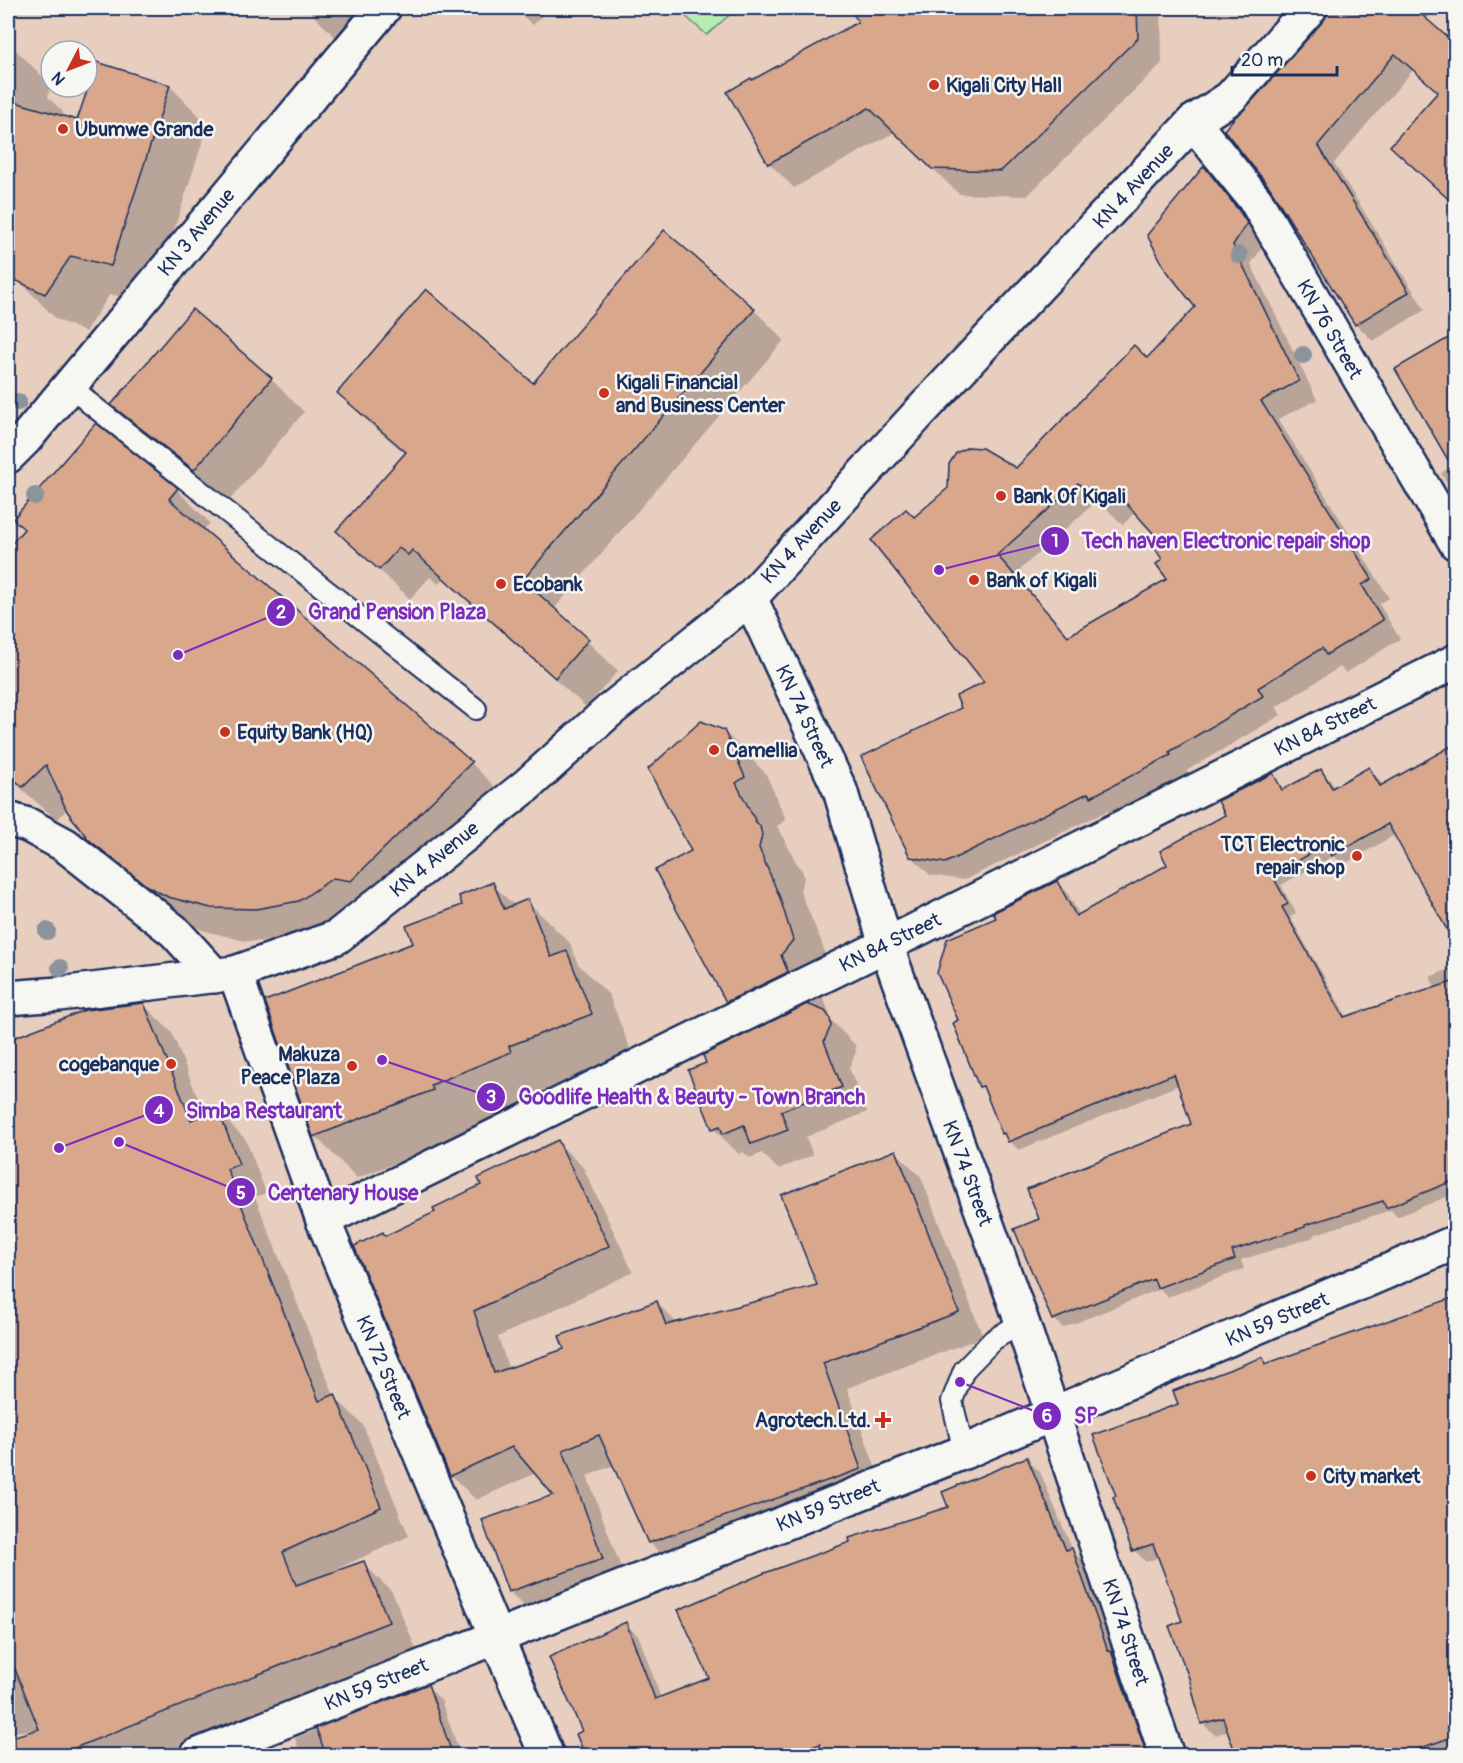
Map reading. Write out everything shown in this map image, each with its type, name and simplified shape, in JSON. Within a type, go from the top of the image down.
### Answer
[{"type":"street","name":"KN 3 Avenue","points":[[8,456],[26,438],[384,8]]},
{"type":"street","points":[[1193,122],[1219,87],[1289,8]]},
{"type":"street","name":"KN 4 Avenue","points":[[8,998],[225,975],[338,937],[526,786],[609,711],[750,598],[1193,122],[1230,98],[1310,8]]},
{"type":"street","name":"KN 76 Street","points":[[1193,122],[1256,201],[1455,543]]},
{"type":"street","name":"KN 74 Street","points":[[750,598],[840,790],[886,945],[1054,1414],[1167,1755]]},
{"type":"street","name":"KN 84 Street","points":[[323,1220],[886,945],[1455,661]]},
{"type":"street","points":[[8,819],[28,825],[64,845],[174,931],[225,975]]},
{"type":"street","name":"KN 72 Street","points":[[225,975],[323,1220],[547,1755]]},
{"type":"street","name":"KN 59 Street","points":[[196,1755],[964,1452],[1455,1242]]},
{"type":"lane","points":[[70,384],[97,410],[476,709]]},
{"type":"lane","points":[[964,1452],[952,1401],[964,1370],[993,1340],[1022,1322]]},
{"type":"shaded area","points":[[8,8],[1455,8],[1455,1755],[8,1755]]},
{"type":"green space","points":[[676,8],[737,8],[707,35]]},
{"type":"building","name":"Kigali City Hall","points":[[850,8],[1137,8],[1138,38],[1001,171],[932,169],[869,108],[768,164],[727,92],[858,22]]},
{"type":"building","points":[[1328,8],[1414,8],[1453,42],[1455,205],[1390,146],[1438,92],[1395,54],[1318,145],[1409,292],[1355,325],[1270,188],[1224,130],[1324,20]]},
{"type":"building","name":"Ubumwe Grande","points":[[99,63],[170,85],[111,266],[71,256],[45,294],[15,280],[8,271],[8,100],[77,120],[84,99],[99,99]]},
{"type":"building","points":[[1204,166],[1247,223],[1233,245],[1299,381],[1261,401],[1372,579],[1362,585],[1383,620],[1326,655],[1322,648],[1258,688],[1263,696],[1169,752],[1171,755],[1091,797],[1088,793],[945,863],[910,857],[861,757],[961,708],[956,696],[984,682],[871,540],[906,509],[914,517],[948,488],[949,464],[956,453],[968,447],[982,448],[1016,468],[1134,345],[1147,358],[1195,307],[1166,270],[1147,235]],"holes":[[[1078,483],[1103,508],[1117,493],[1161,542],[1154,547],[1162,559],[1156,564],[1167,579],[1068,636],[997,555]]]},
{"type":"building","points":[[664,230],[755,309],[523,580],[589,639],[555,678],[412,550],[408,555],[399,548],[379,570],[336,531],[406,452],[337,393],[426,289],[533,383]]},
{"type":"building","points":[[192,309],[272,378],[194,470],[111,405]]},
{"type":"building","points":[[1455,334],[1455,472],[1395,369]]},
{"type":"building","points":[[96,423],[178,488],[169,499],[472,762],[351,881],[333,878],[299,901],[256,909],[211,908],[168,897],[147,886],[88,839],[67,811],[46,765],[23,787],[8,774],[8,548],[24,529],[13,519]]},
{"type":"building","points":[[701,721],[724,730],[745,777],[736,783],[760,826],[762,835],[759,848],[780,898],[793,940],[781,955],[788,972],[726,1002],[655,870],[691,851],[648,769]]},
{"type":"building","points":[[1455,744],[1455,944],[1388,824],[1332,856],[1326,845],[1272,875],[1288,904],[1282,907],[1344,1017],[1455,981],[1455,1180],[1386,1208],[1383,1201],[1305,1225],[1305,1227],[1232,1251],[1235,1259],[1157,1288],[1154,1279],[1052,1320],[1014,1229],[1039,1219],[1027,1189],[1191,1124],[1174,1074],[1008,1142],[1004,1133],[1002,1134],[983,1086],[979,1087],[953,1023],[958,1020],[937,973],[947,939],[996,918],[993,913],[1057,881],[1076,916],[1167,865],[1160,851],[1225,815],[1218,801],[1273,773],[1282,790],[1321,769],[1332,788],[1369,767],[1380,786]]},
{"type":"building","points":[[493,882],[504,909],[528,899],[551,957],[567,951],[592,1014],[509,1046],[511,1052],[431,1085],[433,1090],[313,1137],[265,1001],[413,943],[406,926],[462,905],[459,896]]},
{"type":"building","points":[[144,1003],[191,1120],[218,1109],[239,1164],[227,1169],[319,1401],[335,1394],[381,1507],[283,1552],[296,1585],[364,1561],[389,1622],[57,1755],[8,1755],[8,1738],[39,1729],[11,1659],[8,1617],[8,1040],[85,1010]]},
{"type":"building","points":[[807,1004],[825,1011],[830,1018],[831,1026],[824,1041],[842,1087],[781,1111],[788,1130],[751,1144],[744,1125],[723,1134],[720,1126],[712,1129],[688,1070],[706,1063],[703,1055]]},
{"type":"building","points":[[558,1140],[609,1246],[474,1311],[494,1373],[564,1349],[559,1336],[657,1301],[666,1325],[817,1285],[781,1195],[896,1150],[959,1312],[823,1363],[861,1469],[648,1543],[599,1435],[563,1450],[603,1559],[508,1592],[482,1520],[553,1495],[512,1447],[450,1476],[354,1246],[383,1232],[385,1236],[435,1212],[433,1208],[481,1185],[478,1178]]},
{"type":"building","points":[[1455,1297],[1455,1736],[1401,1755],[1236,1755],[1223,1718],[1201,1724],[1189,1678],[1169,1626],[1182,1621],[1153,1544],[1132,1551],[1113,1497],[1116,1496],[1093,1435],[1178,1404],[1173,1391],[1263,1357],[1265,1364]]},
{"type":"building","points":[[1027,1457],[1066,1550],[1072,1548],[1147,1755],[822,1755],[820,1744],[791,1755],[585,1755],[576,1734],[582,1731],[549,1657],[626,1622],[655,1699],[709,1678],[678,1610],[762,1574],[850,1542],[849,1538],[948,1507],[942,1492]]},
{"type":"building","points":[[428,1684],[451,1750],[436,1755],[326,1755],[316,1728]]},
{"type":"place","name":"Kigali City Hall","points":[[934,85]]},
{"type":"place","name":"Ubumwe Grande","points":[[63,129]]},
{"type":"place","name":"Kigali Financial and Business Center","points":[[604,393]]},
{"type":"place","name":"Bank Of Kigali","points":[[1001,496]]},
{"type":"place","name":"Tech haven Electronic repair shop","points":[[939,570]]},
{"type":"place","name":"Bank of Kigali","points":[[974,580]]},
{"type":"place","name":"Ecobank","points":[[501,584]]},
{"type":"place","name":"Grand Pension Plaza","points":[[178,655]]},
{"type":"place","name":"Equity Bank (HQ)","points":[[225,732]]},
{"type":"place","name":"Camellia","points":[[714,750]]},
{"type":"place","name":"TCT Electronic repair shop","points":[[1357,856]]},
{"type":"place","name":"Goodlife Health & Beauty - Town Branch","points":[[382,1060]]},
{"type":"place","name":"cogebanque","points":[[171,1064]]},
{"type":"place","name":"Makuza Peace Plaza","points":[[352,1066]]},
{"type":"place","name":"Centenary House","points":[[119,1142]]},
{"type":"place","name":"Simba Restaurant","points":[[59,1148]]},
{"type":"place","name":"SP","points":[[960,1382]]},
{"type":"place","name":"Agrotech.Ltd.","points":[[883,1420]]},
{"type":"place","name":"City market","points":[[1311,1476]]}]
